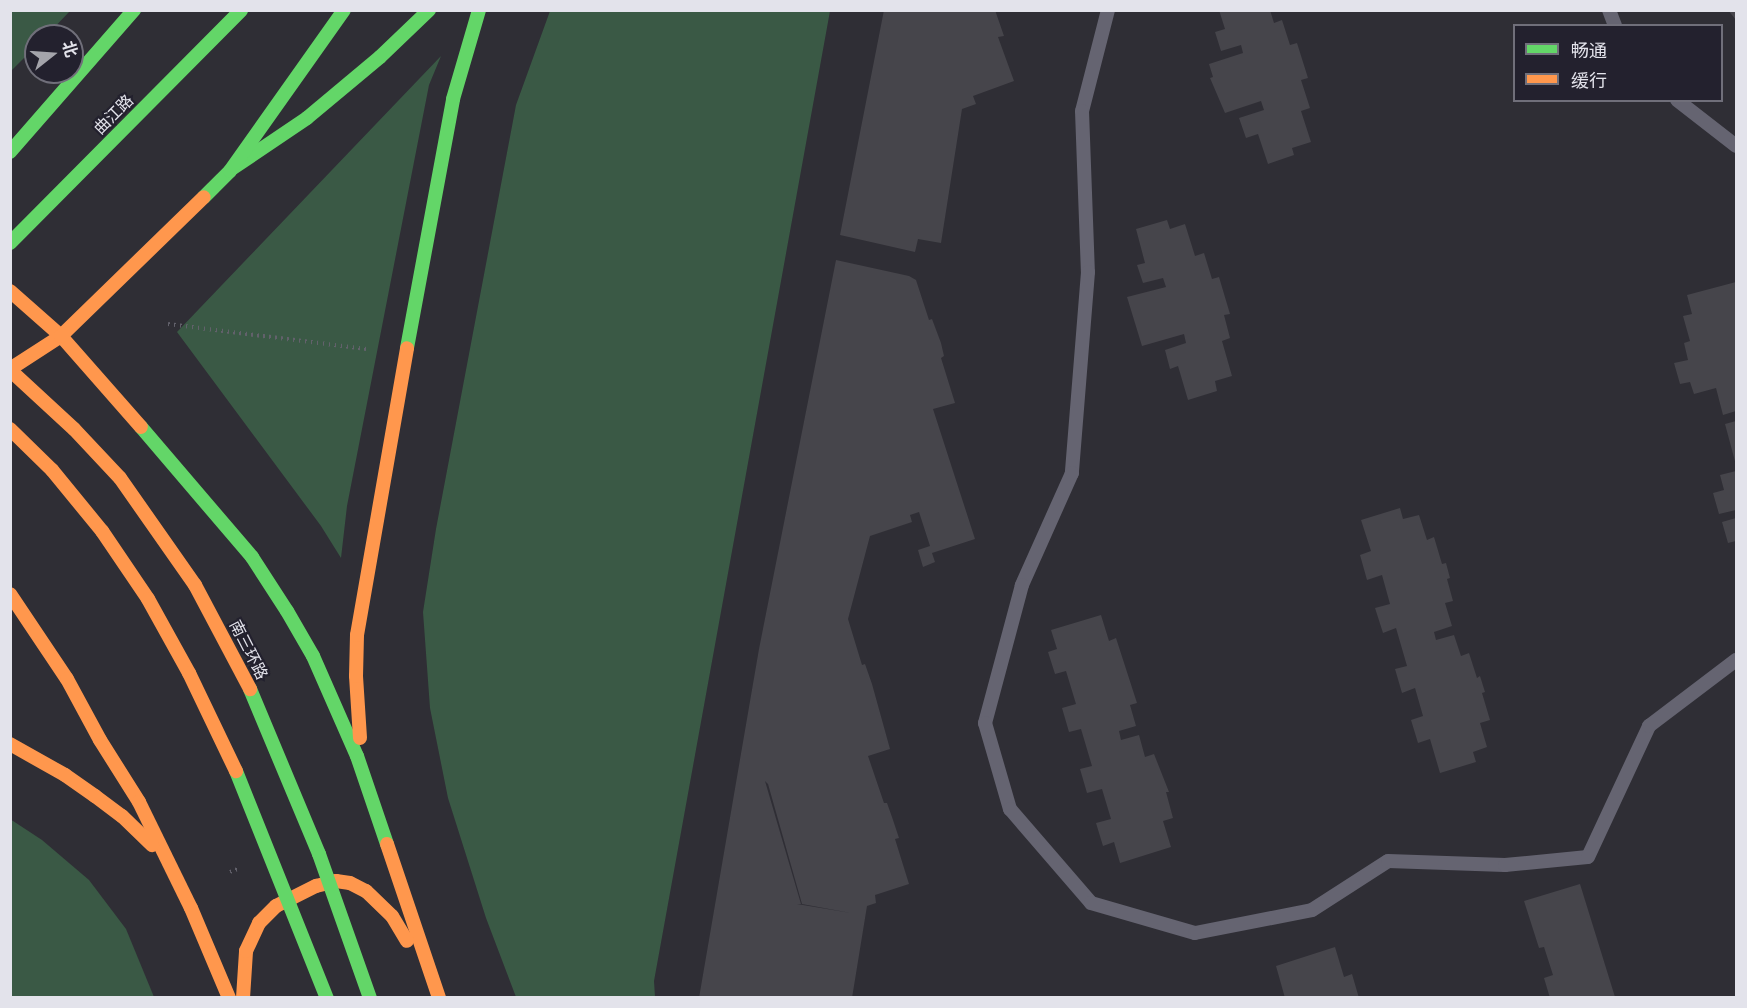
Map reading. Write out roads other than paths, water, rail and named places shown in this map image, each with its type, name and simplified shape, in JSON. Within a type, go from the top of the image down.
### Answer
[{"type":"main road","points":[[10,152],[134,10]]},
{"type":"main road","name":"曲江路","points":[[10,243],[241,10]]},
{"type":"main road","points":[[230,171],[344,10]]},
{"type":"main road","points":[[10,369],[61,336],[230,171],[307,118],[380,57],[429,10]]},
{"type":"main road","points":[[370,793],[361,745],[356,676],[357,635],[365,579],[443,149],[453,99],[479,10]]},
{"type":"main road","points":[[10,291],[61,336],[201,495],[252,557],[313,656],[336,704],[370,793],[439,998]]},
{"type":"main road","name":"南三环路","points":[[10,369],[74,429],[120,478],[195,585],[232,652],[264,718],[319,854],[370,998]]},
{"type":"main road","points":[[10,429],[52,470],[102,531],[148,598],[227,749],[327,998]]},
{"type":"main road","points":[[10,594],[68,679],[100,740],[139,802],[174,873],[229,998]]},
{"type":"main road","points":[[10,744],[65,775],[122,816],[160,854],[174,873]]},
{"type":"main road","points":[[243,998],[246,951],[259,923],[276,906],[295,895],[336,881],[350,883],[380,901],[392,916],[439,998]]},
{"type":"lane","points":[[1108,10],[1082,111],[1088,272],[1072,473],[1022,585],[985,723],[1010,809],[1091,903],[1195,933],[1312,910],[1388,861],[1505,865],[1588,857],[1649,726],[1737,660]]},
{"type":"lane","points":[[1680,102],[1737,146]]}]
